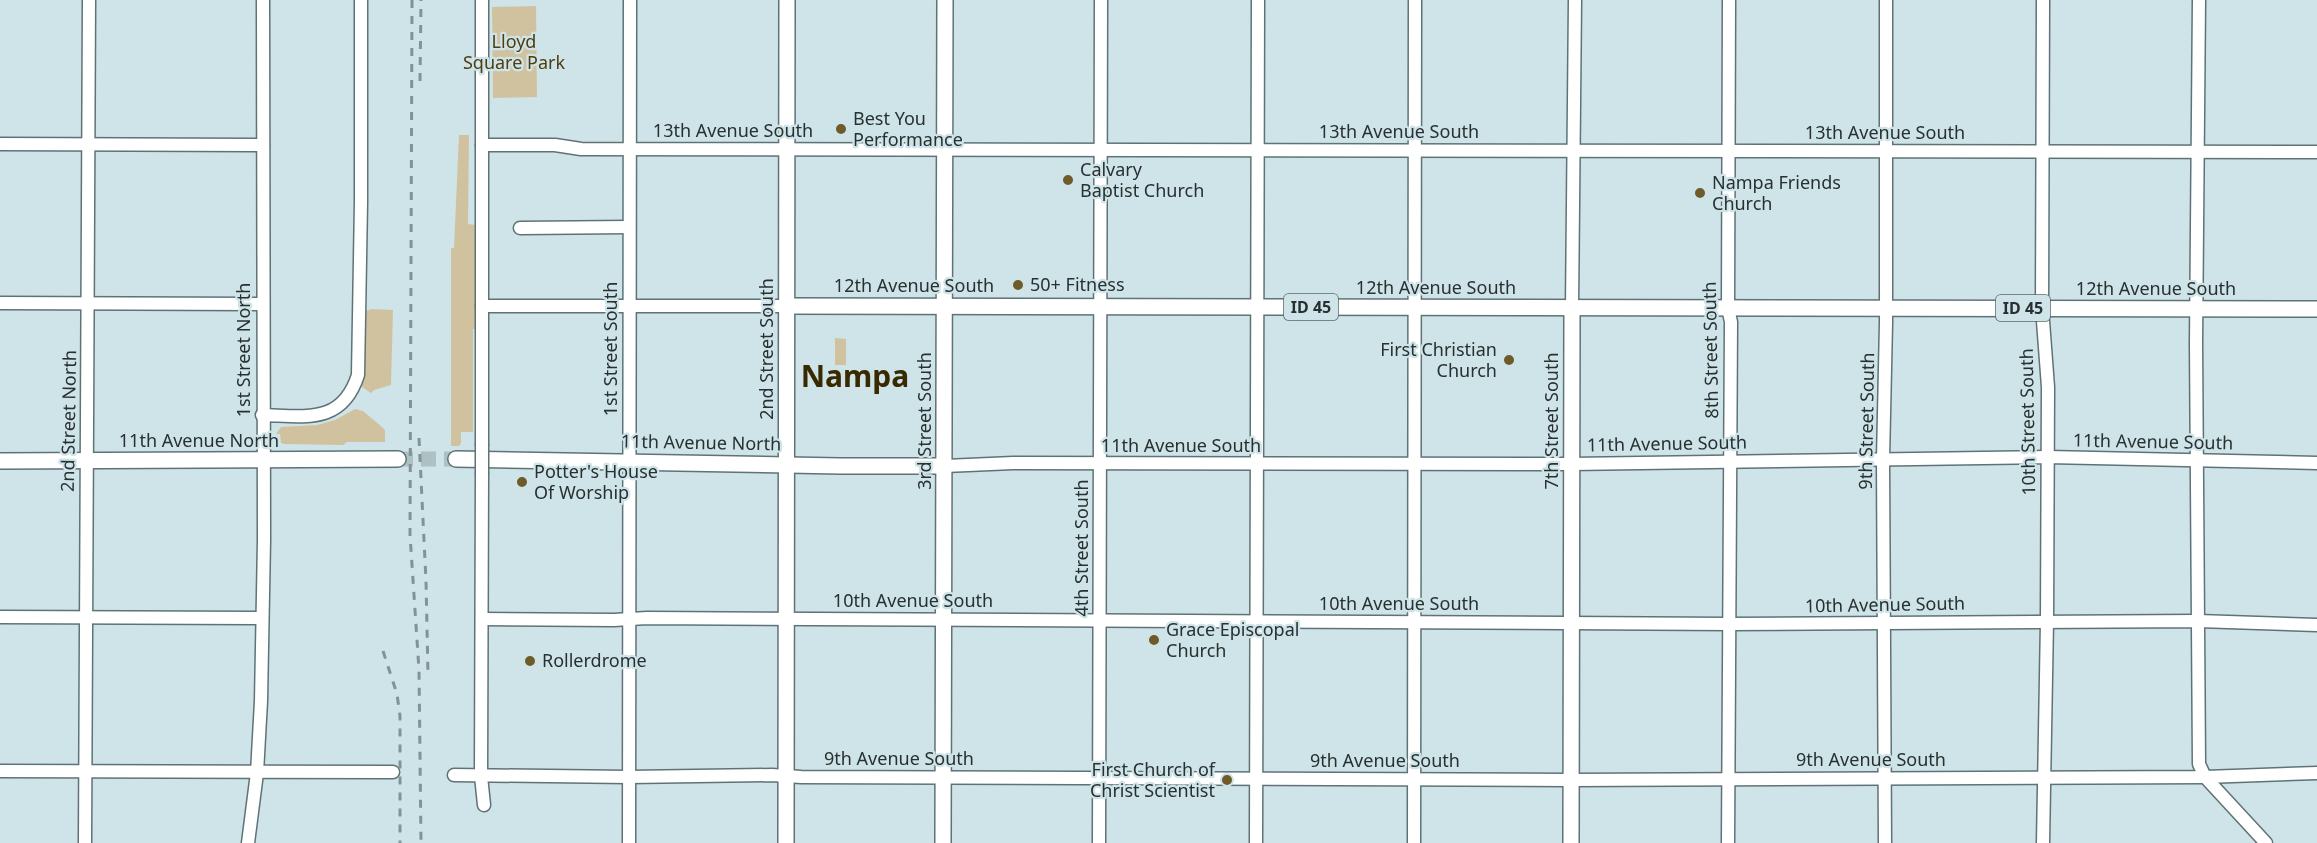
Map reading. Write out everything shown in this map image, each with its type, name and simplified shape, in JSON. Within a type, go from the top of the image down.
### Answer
[{"type":"main road","name":"2nd Street South","points":[[786,843],[787,0]]},
{"type":"main road","name":"3rd Street South","points":[[943,843],[945,0]]},
{"type":"main road","name":"12th Avenue South","points":[[787,306],[2317,309]]},
{"type":"main road","name":"7th Street South","points":[[1571,843],[1572,307]]},
{"type":"main road","name":"11th Avenue North","points":[[0,461],[398,459]]},
{"type":"main road","name":"11th Avenue North","points":[[456,459],[945,466]]},
{"type":"street","name":"2nd Street North","points":[[85,843],[89,0]]},
{"type":"street","name":"1st Street North","points":[[248,843],[257,773],[261,701],[264,460],[262,415],[263,0]]},
{"type":"street","points":[[262,415],[318,416],[330,412],[342,403],[353,389],[358,375],[361,0]]},
{"type":"street","points":[[482,0],[481,776],[484,805]]},
{"type":"street","name":"1st Street South","points":[[629,843],[630,0]]},
{"type":"street","name":"4th Street South","points":[[1099,843],[1101,0]]},
{"type":"street","points":[[1256,843],[1258,0]]},
{"type":"street","points":[[1413,843],[1415,0]]},
{"type":"street","name":"7th Street South","points":[[1572,307],[1575,0]]},
{"type":"street","name":"8th Street South","points":[[1728,843],[1731,322],[1728,308],[1729,0]]},
{"type":"street","name":"9th Street South","points":[[1885,843],[1883,459],[1886,0]]},
{"type":"street","name":"10th Street South","points":[[2043,0],[2042,308],[2048,387],[2043,843]]},
{"type":"street","points":[[2199,0],[2196,343],[2199,764],[2205,777],[2266,843]]},
{"type":"street","points":[[0,144],[263,145]]},
{"type":"street","name":"13th Avenue South","points":[[482,145],[787,150],[2317,152]]},
{"type":"street","points":[[520,228],[629,227]]},
{"type":"street","points":[[0,303],[262,304]]},
{"type":"street","name":"12th Avenue South","points":[[482,306],[787,306]]},
{"type":"street","name":"11th Avenue South","points":[[945,466],[1013,463],[1571,464],[2048,457],[2317,463]]},
{"type":"street","points":[[0,616],[262,618]]},
{"type":"street","name":"10th Avenue South","points":[[482,619],[786,618],[1730,624],[2198,621],[2317,625]]},
{"type":"street","points":[[0,771],[393,772]]},
{"type":"street","name":"9th Avenue South","points":[[454,775],[1571,780],[2205,777],[2317,772]]},
{"type":"green space","name":"Lloyd Square Park","points":[[536,6],[537,97],[493,98],[492,7]]},
{"type":"green space","points":[[459,135],[469,135],[468,224],[476,225],[476,329],[473,329],[473,432],[461,432],[459,446],[451,446],[451,248],[454,248]]},
{"type":"green space","points":[[371,309],[393,310],[391,385],[371,393],[362,387],[364,312]]},
{"type":"green space","points":[[835,338],[846,339],[846,365],[835,365]]},
{"type":"green space","points":[[355,409],[363,411],[385,430],[385,442],[347,442],[343,445],[284,444],[281,443],[280,434],[276,434],[281,427],[317,425],[335,420]]},
{"type":"tunnel","points":[[398,459],[456,459]]},
{"type":"railway","points":[[412,0],[410,535],[419,670],[421,843]]},
{"type":"railway","points":[[420,81],[421,0]]},
{"type":"railway","points":[[419,438],[428,675]]},
{"type":"railway","points":[[383,651],[397,694],[400,716],[400,843]]},
{"type":"place","name":"Best You Performance","points":[[841,129]]},
{"type":"place","name":"Calvary Baptist Church","points":[[1068,180]]},
{"type":"place","name":"Nampa Friends Church","points":[[1700,193]]},
{"type":"place","name":"50+ Fitness","points":[[1018,285]]},
{"type":"place","name":"First Christian Church","points":[[1509,360]]},
{"type":"place","name":"Potter's House Of Worship","points":[[522,482]]},
{"type":"place","name":"Grace Episcopal Church","points":[[1154,640]]},
{"type":"place","name":"Rollerdrome","points":[[530,661]]},
{"type":"place","name":"First Church of Christ Scientist","points":[[1227,780]]},
{"type":"district","name":"Nampa","points":[[855,377]]}]
